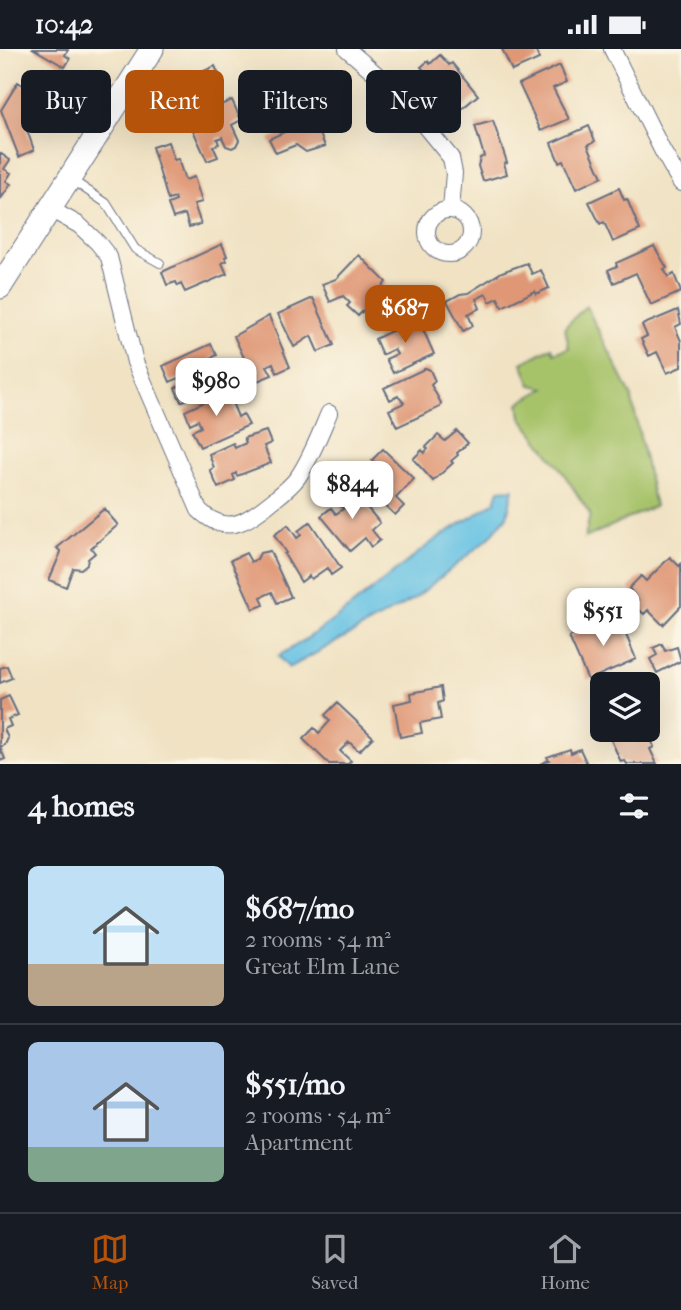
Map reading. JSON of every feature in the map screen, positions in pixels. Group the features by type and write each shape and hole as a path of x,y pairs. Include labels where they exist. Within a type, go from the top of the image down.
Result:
{"main road":[{"path":"0,287 152,49"}],"street":[{"path":"347,49 397,92 451,158 454,173 451,210"},
{"path":"612,49 681,183"},
{"path":"50,209 79,225 109,257 135,362 199,510 206,517 215,523 240,523 255,515 292,484 312,451 329,413"}],"lane":[{"path":"70,178 106,204 135,249 160,263"}],"green space":[{"path":"586,306 631,395 655,506 585,538 590,514 562,471 521,417 519,403 545,388 531,385 522,363 552,347 554,353 569,348 565,327"}],"water":[{"path":"513,489 507,516 489,538 414,599 289,668 278,656 336,618 435,540 495,502 499,490"}],"building":[{"path":"34,49 66,49 68,50 65,55 70,59 65,67"},
{"path":"502,49 535,49 539,59 512,71"},
{"path":"440,55 458,70 424,70 421,67 428,61 430,64"},
{"path":"560,65 567,82 553,88 569,119 541,131 519,84"},
{"path":"461,74 478,95 461,110"},
{"path":"18,82 21,84 21,133 28,133 34,150 19,157 1,110"},
{"path":"232,100 238,113 238,122 232,125 239,140 232,148 226,146 222,137 217,139 219,144 213,146 218,157 207,161 194,133 224,133 224,104"},
{"path":"493,121 507,162 504,163 507,174 483,181 478,166 480,158 484,156 475,126"},
{"path":"589,126 595,141 588,145 602,177 576,189 563,160 559,162 551,143"},
{"path":"282,133 320,133 325,146 306,152 296,145 276,153 269,139"},
{"path":"168,142 174,160 178,159 185,180 194,177 202,202 194,204 201,224 189,227 185,214 173,218 168,204 176,201 175,198 168,200 152,147"},
{"path":"0,153 10,160 4,169 11,173 6,181 11,184 0,200"},
{"path":"619,188 624,200 627,199 640,230 613,242 604,222 600,224 589,202"},
{"path":"222,244 227,261 222,263 227,274 185,292 181,284 178,286 176,282 167,285 162,272"},
{"path":"654,246 667,268 664,269 668,277 674,274 681,292 651,305 636,273 614,283 608,270 617,266 616,263"},
{"path":"359,255 386,282 382,287 384,289 358,316 347,306 350,303 343,296 330,302 322,284 336,279"},
{"path":"527,263 532,274 541,270 549,288 536,294 535,291 502,307 498,298 490,302 486,294 476,299 480,308 468,314 473,326 463,331 447,301 468,293 502,272"},
{"path":"313,298 334,345 318,352 311,336 294,347 278,314"},
{"path":"678,310 681,324 675,327 681,341 681,367 667,373 657,352 649,356 641,339 647,336 642,325"},
{"path":"269,316 290,367 277,373 273,363 267,366 272,375 255,382 234,336"},
{"path":"418,318 434,354 393,373 386,359 397,354 394,349 382,355 375,339"},
{"path":"211,344 217,355 211,358 216,370 222,367 228,380 181,402 175,388 182,385 179,378 170,382 163,366"},
{"path":"426,368 430,370 435,381 431,385 441,403 440,407 397,427 389,410 404,403 398,396 390,400 384,388"},
{"path":"232,389 238,402 233,405 238,417 243,414 249,425 200,447 192,431 201,427 198,420 190,424 185,411"},
{"path":"266,431 271,443 264,446 271,463 237,476 236,473 233,475 235,480 218,488 210,470 214,468 209,454 233,443 235,448 246,443 244,438"},
{"path":"457,431 468,443 451,461 453,463 433,481 413,459 422,450 424,453 428,449 426,447 438,435 445,441"},
{"path":"383,449 414,479 396,498 404,506 395,515 355,477 367,464 375,472 379,467 372,460"},
{"path":"350,487 380,523 372,530 380,540 371,547 365,538 350,551 321,516 331,508 336,514 343,509 335,499"},
{"path":"104,509 118,525 91,548 95,553 88,559 87,564 81,569 73,568 66,587 49,580 61,552 57,548"},
{"path":"310,522 341,568 331,575 327,568 301,582 274,535 288,525 297,538 301,535 298,531"},
{"path":"270,551 291,597 277,603 272,592 261,597 264,605 253,609 231,560 246,553 251,562 257,559 260,553"},
{"path":"670,557 679,566 681,564 681,606 663,625 648,610 644,614 633,604 638,600 629,588 641,576 646,581"},
{"path":"618,615 636,659 606,672 590,672 588,680 569,637"},
{"path":"662,644 665,651 677,647 681,661 656,672 650,659 657,655 653,648"},
{"path":"7,666 12,678 0,683 0,668"},
{"path":"441,687 443,701 438,703 441,719 420,723 422,733 400,737 394,704 412,700 411,693"},
{"path":"9,696 18,715 8,719 11,726 4,729 8,738 5,745 0,747 0,700"},
{"path":"337,703 373,737 359,751 349,742 340,751 351,761 348,764 329,764 303,739 314,728 319,733 330,721 325,715"},
{"path":"612,742 652,742 654,747 650,749 657,764 621,762"},
{"path":"0,747 5,759 0,761"},
{"path":"570,749 571,753 580,749 587,764 540,764 549,760 547,757"}]}
